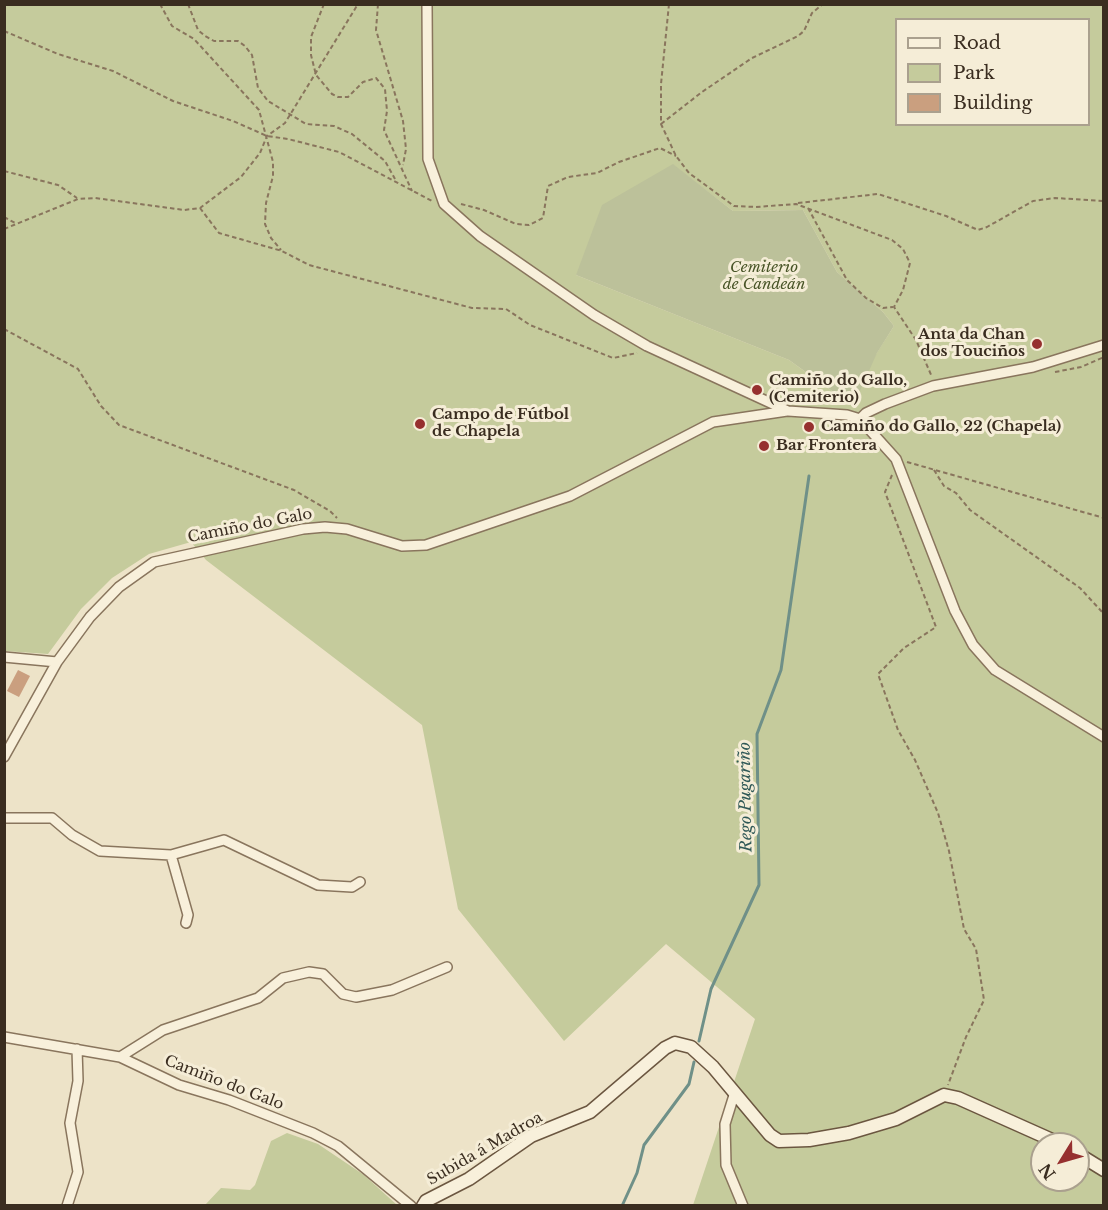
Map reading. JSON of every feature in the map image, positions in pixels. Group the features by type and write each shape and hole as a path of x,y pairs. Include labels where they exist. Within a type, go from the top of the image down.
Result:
{"street":[{"path":"427,4 428,159 444,204 480,236 594,315 646,346 788,411 847,415 860,419 874,432 898,462 955,611 973,645 995,670 1104,737"},
{"path":"860,419 866,413 885,404 933,386 1033,367 1104,345"},
{"name":"Camiño do Galo","path":"4,757 57,662 103,601 118,587 154,562 303,529 347,529 402,546 426,545 570,496 713,422 788,411"},
{"path":"4,657 57,662"},
{"path":"4,818 52,818 72,835 100,851 171,855 224,840 318,885 352,887 360,882"},
{"path":"171,855 188,915 186,924"},
{"path":"120,1057 163,1030 258,998 283,978 309,972 323,974 343,994 356,997 392,990 447,967"},
{"name":"Camiño do Galo","path":"4,1037 120,1057 179,1085 229,1100 338,1146 411,1206"},
{"name":"Subida á Madroa","path":"423,1206 426,1201 469,1179 531,1136 590,1112 665,1048 675,1043 691,1047 778,1141 788,1142 849,1133 896,1119 944,1095"},
{"path":"67,1206 78,1172 70,1123 78,1081 77,1049"},
{"path":"735,1092 725,1124 726,1165 743,1206"},
{"path":"944,1095 958,1098 1034,1132"},
{"path":"1090,1161 1104,1170"}],"path":[{"path":"160,4 172,26 194,39 259,110 273,162 273,176 266,203 266,225 271,238 282,251"},
{"path":"188,4 198,30 205,36 214,41 238,41 245,46 252,55 258,88 268,101 306,124 334,126 352,134 385,161 396,180"},
{"path":"324,4 311,37 311,55 316,75 332,94 338,97 348,97 363,82 376,78 385,89 387,111 384,130 403,167 412,192"},
{"path":"4,229 78,199 95,198 184,210 200,208 241,177 260,153 267,136 285,123 358,4"},
{"path":"378,4 376,30 403,121 406,149 403,167"},
{"path":"669,4 661,124 676,156 689,173 734,206 796,204 878,194 946,216 978,230 1033,201 1055,198 1104,201"},
{"path":"661,124 702,92 752,58 798,36 804,30 812,14 823,4"},
{"path":"4,31 58,54 113,71 173,101 233,121 267,136 339,152 396,180 412,192 432,202 462,204 484,210 516,224 529,225 543,218 548,186 568,177 597,173 619,162 660,148 676,156"},
{"path":"4,171 58,185 78,199"},
{"path":"796,204 892,240 903,249 910,263 909,273 894,307"},
{"path":"200,208 219,233 282,251 309,265 472,308 506,309 530,325 613,358 635,354 646,346"},
{"path":"808,208 847,280 866,298 883,308 894,307"},
{"path":"4,217 16,224"},
{"path":"894,307 916,340 933,386"},
{"path":"4,329 78,369 102,406 119,425 294,490 330,511 347,529"},
{"path":"944,1095 966,1037 984,1000 976,949 964,929 949,850 938,813 915,760 898,730 878,674 904,648 936,627 885,492 898,462 904,461 1104,518"},
{"path":"932,469 944,486 956,493 970,510 1080,588 1104,614"}],"green space":[{"path":"4,5 1103,5 1103,1205 693,1205 755,1019 666,944 564,1041 458,909 422,725 206,560 191,542 149,554 112,578 81,609 48,654 5,651","holes":["673,165 733,211 803,210 837,272 883,312 894,326 846,401 789,360 576,275"]},
{"name":"Cemiterio de Candeán","path":"673,164 733,211 803,210 837,272 883,312 894,326 877,353 855,402 846,401 789,360 576,275 602,205"},
{"path":"287,1133 318,1144 364,1175 397,1205 205,1205 221,1188 250,1190 255,1185 271,1141"}],"building":[{"path":"18,670 30,676 19,697 7,691"}],"waterway":[{"name":"Rego Pugariño","path":"699,1041 711,989 759,885 757,734 781,670 809,476"},
{"name":"Rego Pugariño","path":"622,1206 637,1173 644,1145 689,1084 694,1062"}],"place":[{"name":"Anta da Chan dos Touciños","path":"1037,344"},
{"name":"Camiño do Gallo, (Cemiterio)","path":"757,390"},
{"name":"Campo de Fútbol de Chapela","path":"420,424"},
{"name":"Camiño do Gallo, 22 (Chapela)","path":"809,427"},
{"name":"Bar Frontera","path":"764,446"}]}
